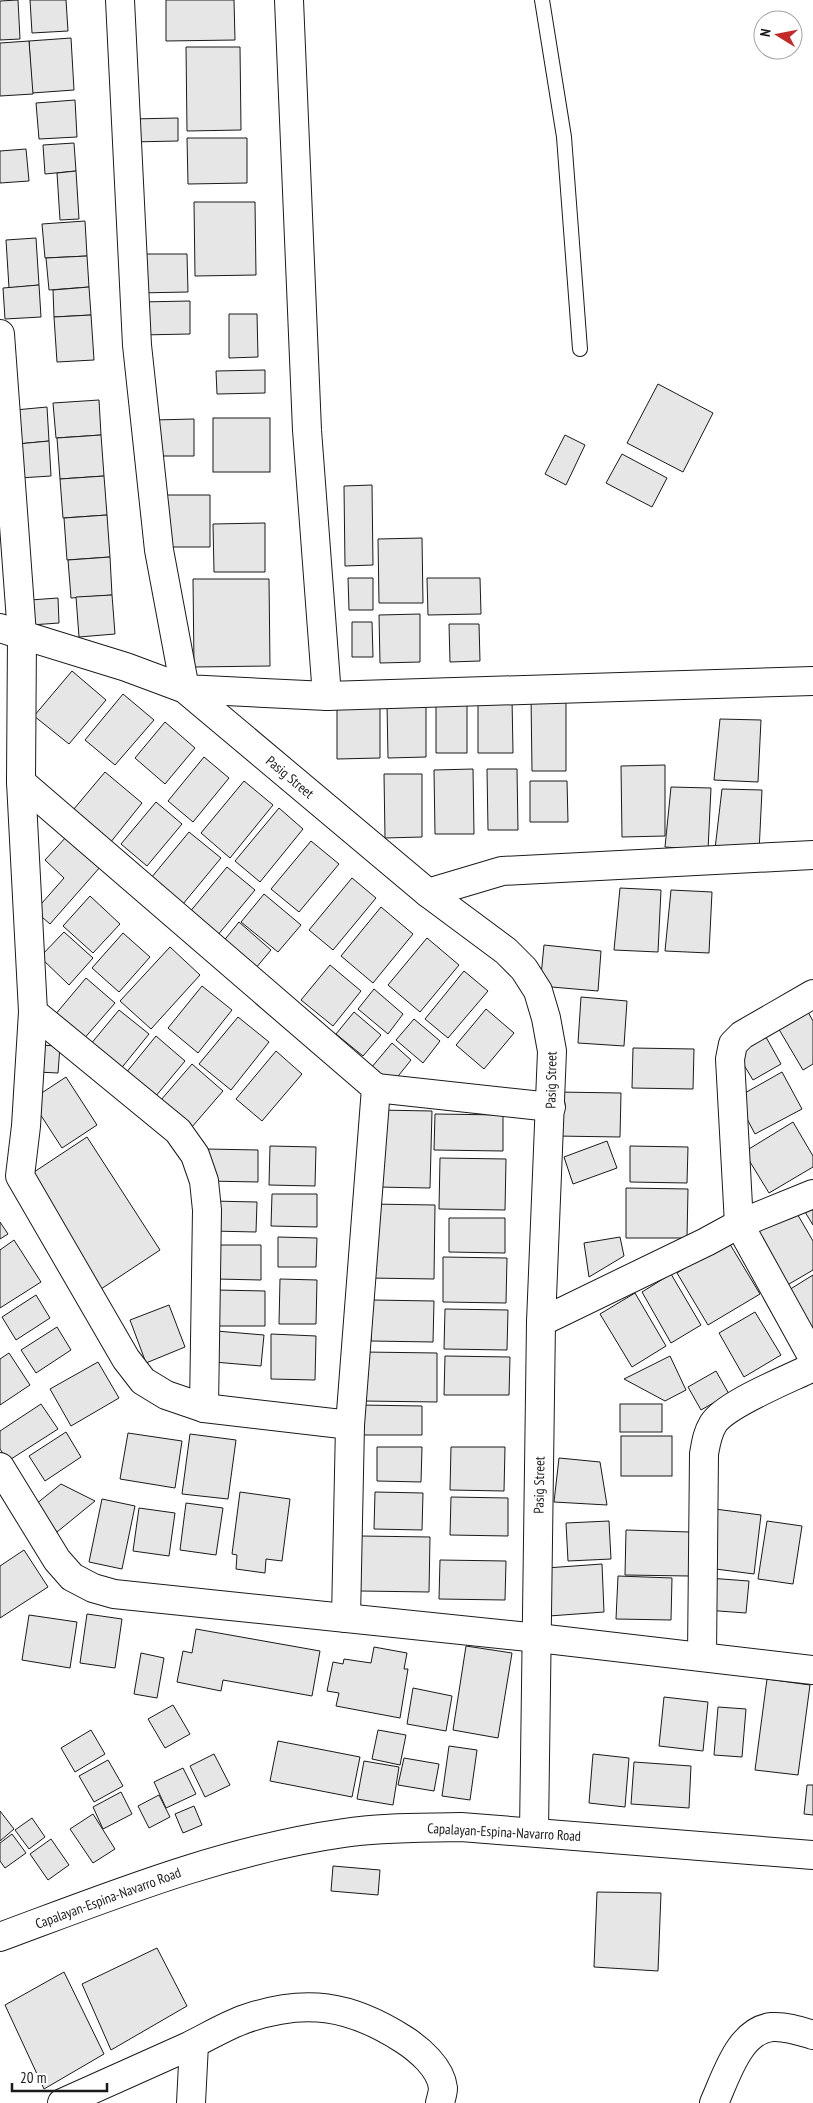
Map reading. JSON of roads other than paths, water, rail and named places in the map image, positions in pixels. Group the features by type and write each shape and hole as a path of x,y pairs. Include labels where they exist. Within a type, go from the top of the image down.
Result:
{"street":[{"path":"120,0 137,345 159,550 185,689 327,696 813,682"},
{"path":"288,0 307,430 327,696"},
{"path":"0,334 11,631 33,1012 26,1126 10,1176 126,1359 144,1381 166,1395 204,1408 350,1424"},
{"name":"Pasig Street","path":"11,631 126,667 185,689 428,892 506,951 524,969 538,991 546,1018 552,1051 541,1322 534,1832"},
{"path":"21,782 376,1088 551,1107"},
{"path":"428,892 502,871 813,855"},
{"path":"813,994 742,1035 733,1044 730,1059 738,1224 813,1358"},
{"path":"33,1012 178,1131 195,1155 204,1181 207,1210 204,1408"},
{"path":"346,1618 350,1424 376,1088"},
{"path":"541,1322 706,1242 738,1224 813,1194"},
{"path":"702,1656 704,1454 707,1438 714,1423 726,1410 813,1367"},
{"path":"0,1467 57,1560 72,1577 92,1588 114,1594 538,1638 813,1670"},
{"name":"Capalayan-Espina-Navarro Road","path":"0,1937 220,1858 345,1832 461,1827 813,1855"},
{"path":"62,2103 194,2044 243,2019 276,2010 304,2007 333,2009 360,2016 382,2026 408,2043 432,2062 443,2087 440,2103"},
{"path":"714,2103 742,2044 752,2033 770,2027 787,2028 813,2035"},
{"path":"191,2103 194,2044"}],"lane":[{"path":"542,0 564,136 580,349"}]}
